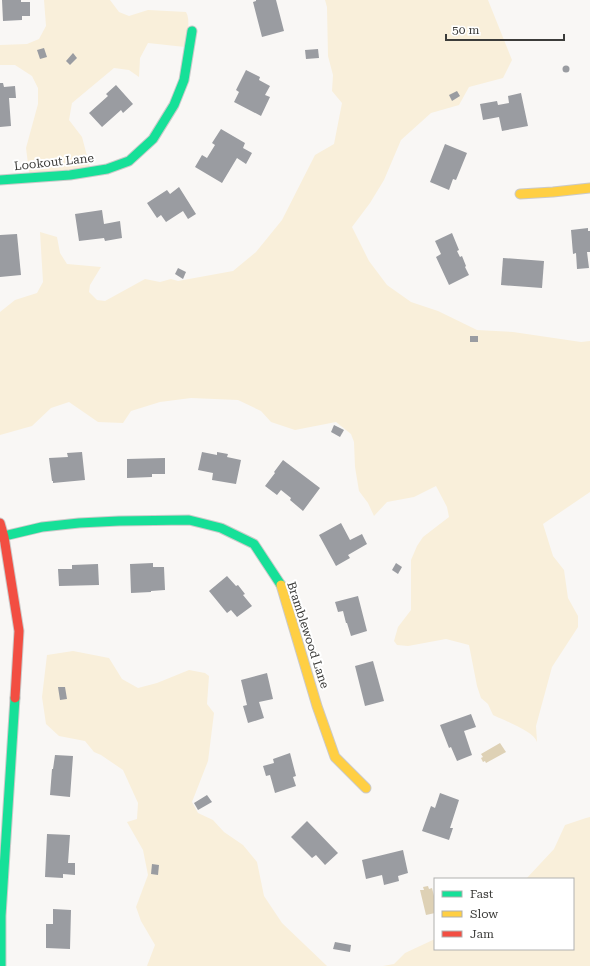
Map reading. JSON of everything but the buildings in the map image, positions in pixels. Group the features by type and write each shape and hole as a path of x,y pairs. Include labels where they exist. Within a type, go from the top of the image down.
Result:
{"street":[{"name":"Lookout Lane","path":"0,180 70,175 107,169 130,161 153,139 174,105 184,80 192,31"},
{"path":"520,194 590,188"},
{"name":"Bramblewood Lane","path":"2,537 42,527 79,523 189,520 221,528 254,544 280,583 317,706 336,757 366,788"},
{"path":"0,523 19,631 1,916 1,966"}],"shaded area":[{"path":"44,0 110,0 119,12 129,16 148,10 186,12 188,29 185,47 148,43 140,58 139,77 129,70 114,68 72,103 69,120 82,137 91,171 30,179 26,148 38,104 38,88 32,76 15,65 0,65 0,45 27,44 39,39 46,26"},
{"path":"325,0 488,0 512,60 503,78 469,87 459,105 431,113 401,140 384,180 370,203 352,227 369,261 387,285 411,302 438,311 477,330 513,332 581,342 590,341 590,492 543,524 553,556 564,570 568,598 578,616 578,627 552,667 536,726 537,742 535,738 524,730 493,715 488,704 481,698 477,686 469,645 446,639 408,646 397,645 394,641 398,627 411,610 411,560 423,537 449,517 447,507 436,486 414,497 387,502 374,516 368,503 359,491 355,467 354,442 351,434 336,422 295,430 271,422 261,411 238,400 191,398 160,402 131,411 123,423 98,422 69,402 51,408 32,426 0,435 0,312 15,300 37,293 43,282 40,232 57,237 60,253 67,264 101,267 90,285 89,292 97,300 105,301 145,279 160,282 171,279 178,281 233,271 256,252 282,220 315,155 334,144 342,103 332,91 333,75 328,56 327,7"},
{"path":"73,651 109,658 122,679 138,688 157,683 189,670 205,673 209,676 207,704 214,713 208,761 192,802 198,813 213,820 224,832 243,845 257,862 264,896 282,923 327,966 147,966 155,945 141,921 136,907 148,875 143,850 127,822 137,819 138,803 123,770 94,752 85,741 59,736 46,724 42,697 47,655"},
{"path":"500,743 506,752 486,763 485,761 483,762 481,758 483,757 481,754"},
{"path":"590,817 590,966 383,966 394,964 405,953 434,939 434,950 574,950 574,878 527,878 554,849 565,825"},
{"path":"428,886 429,889 432,888 434,896 434,913 426,915 420,890 424,890 423,887"}],"traffic: fast":[{"path":"0,180 70,175 107,169 129,161 153,139 174,105 184,80 192,31"},
{"path":"0,537 42,527 79,523 189,520 221,528 254,544 281,585"},
{"path":"1,966 1,916 15,698"}],"traffic: slow":[{"path":"520,194 590,188"},
{"path":"281,585 317,706 335,757 366,788"}],"traffic: jam":[{"path":"0,523 4,537 19,631 15,698"}]}
